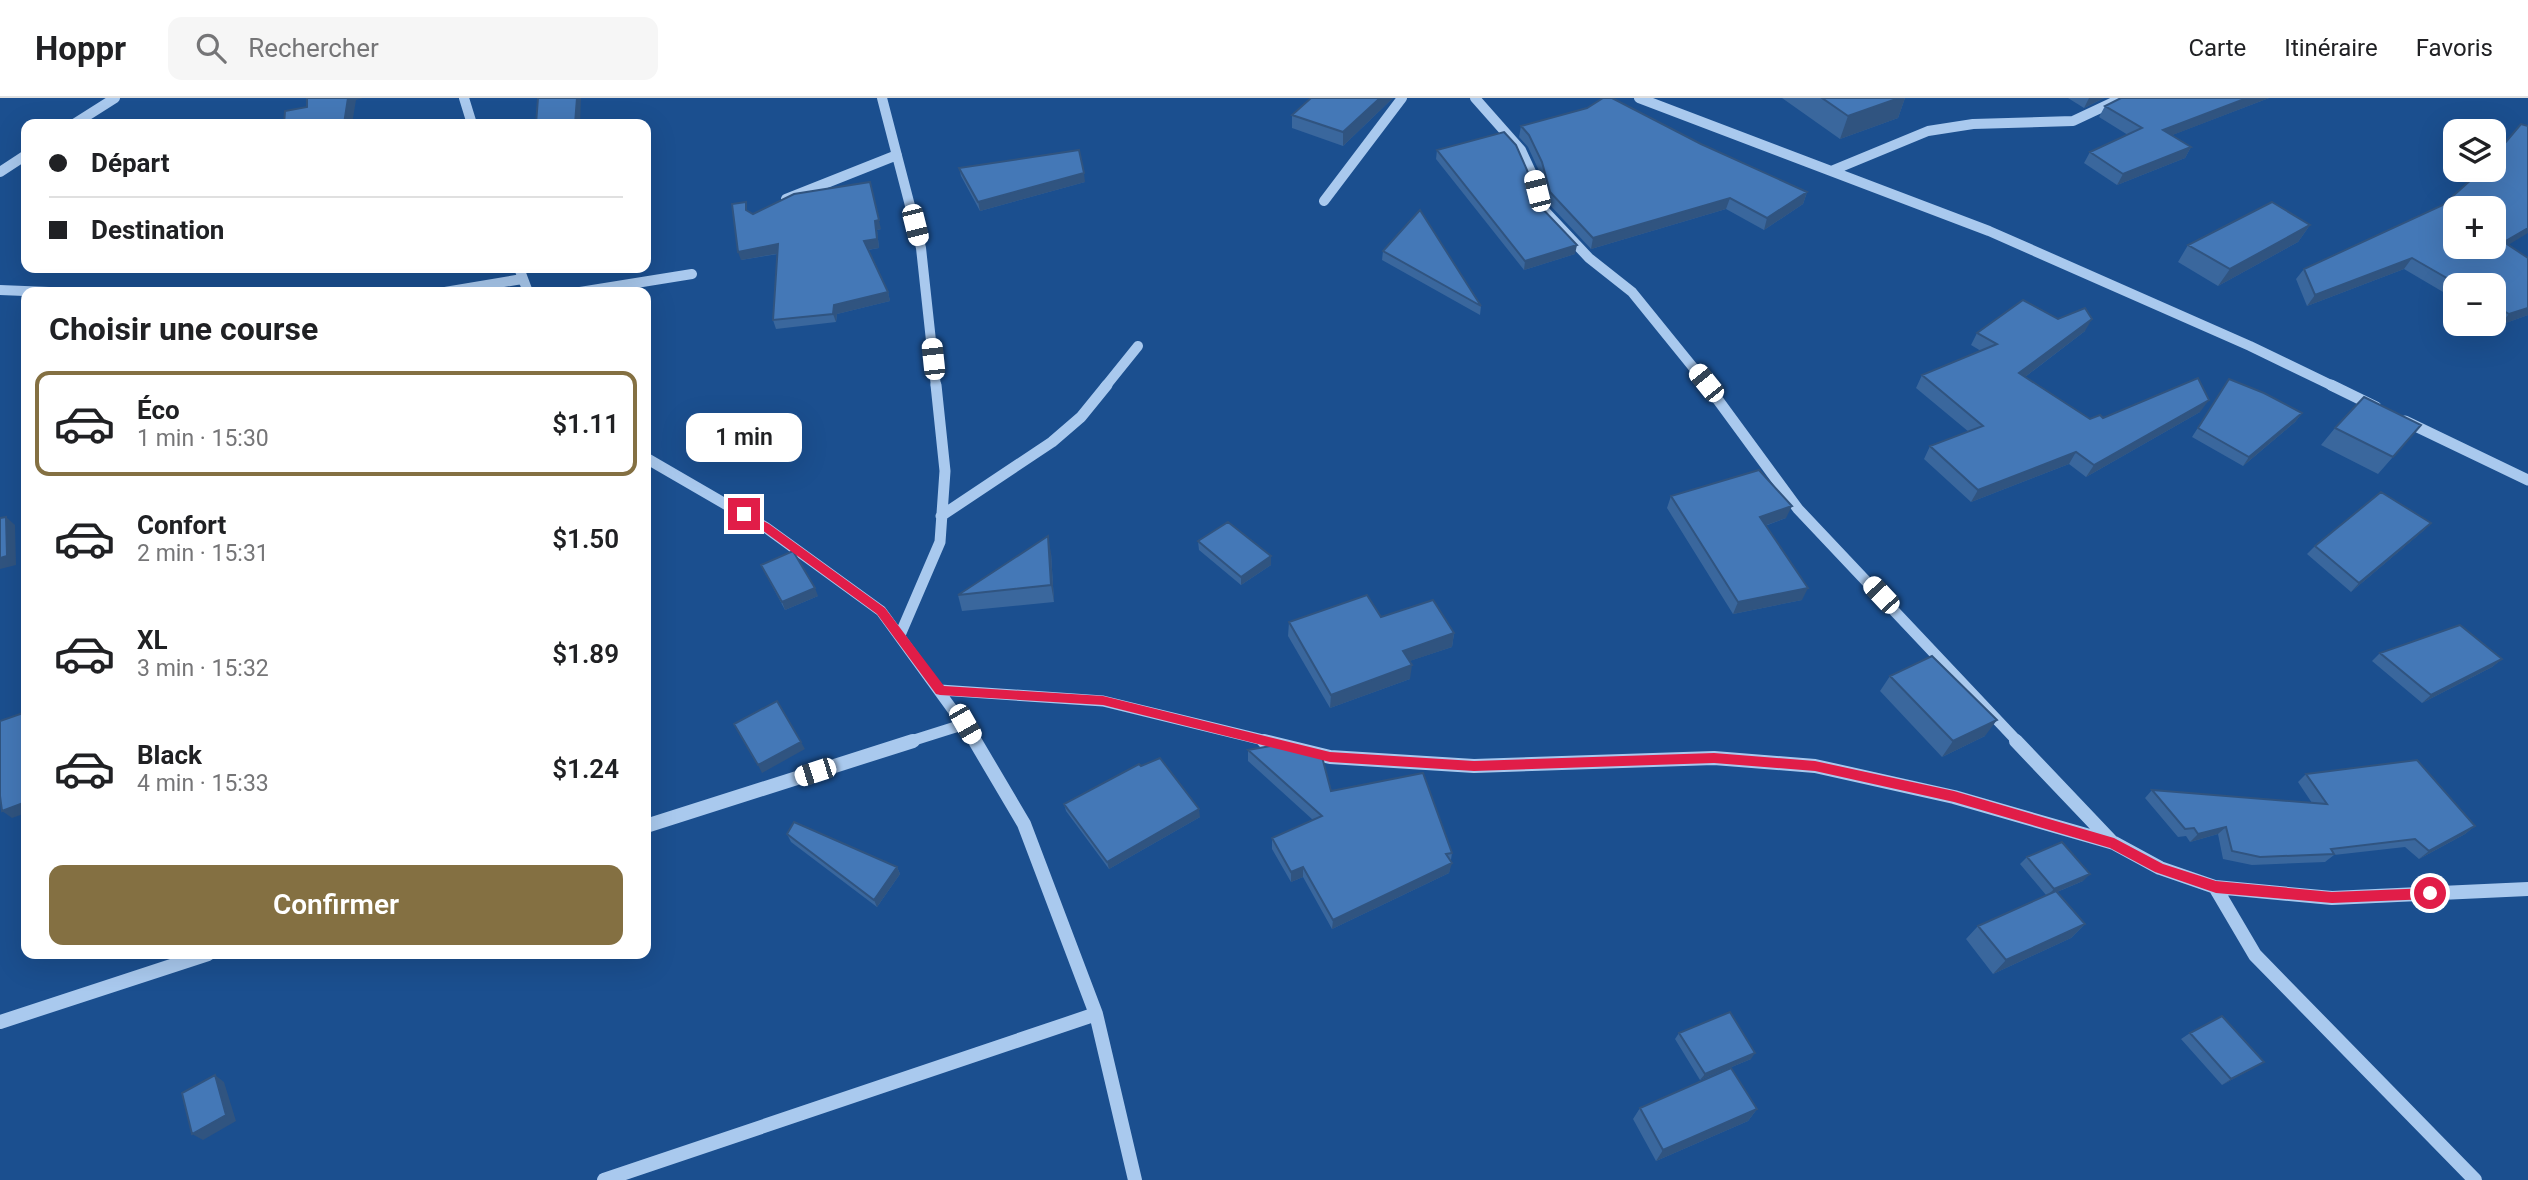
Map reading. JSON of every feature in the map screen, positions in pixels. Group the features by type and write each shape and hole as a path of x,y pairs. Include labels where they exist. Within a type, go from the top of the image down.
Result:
{"street":[{"path":"83,119 115,98"},
{"path":"464,98 470,119"},
{"path":"882,98 921,248 945,471 940,542 900,635"},
{"path":"1324,201 1402,98"},
{"path":"1475,98 1521,150 1533,176 1541,207 1589,258 1632,292 1721,402 1798,509 2114,843"},
{"path":"1639,98 1989,231 2249,345 2383,410"},
{"path":"1831,171 1928,131 1973,124 2073,121 2122,98"},
{"path":"777,203 897,155"},
{"path":"0,172 21,158"},
{"path":"521,273 526,287"},
{"path":"611,287 692,274"},
{"path":"475,287 523,279"},
{"path":"0,290 21,291"},
{"path":"942,516 1052,442 1081,417 1138,346"},
{"path":"2395,416 2528,480"},
{"path":"651,461 765,527 881,611 965,724 1024,824 1096,1014 1135,1180"},
{"path":"940,690 1103,701 1330,757 1474,766 1714,758 1815,766 1954,797 2114,843 2160,868 2216,887 2332,898 2528,889"},
{"path":"651,825 965,724"},
{"path":"2216,887 2255,955 2474,1180"},
{"path":"0,1022 193,959"},
{"path":"604,1180 1096,1014"}],"building":[{"path":"307,98 348,98 345,119 284,119 285,111 307,107"},
{"path":"538,98 577,98 575,119 536,119"},
{"path":"1311,98 1380,98 1343,132 1292,115"},
{"path":"1603,98 1612,98 1701,144 1807,192 1767,218 1730,198 1593,238 1550,192 1542,162 1529,135 1521,126 1587,108"},
{"path":"1822,98 1899,98 1848,116"},
{"path":"2121,98 2247,98 2163,130 2191,147 2123,174 2090,152 2142,128 2105,106"},
{"path":"2521,124 2528,126 2528,228 2506,241 2506,196 2453,196 2469,182 2506,182 2506,142"},
{"path":"1504,132 1516,145 1537,203 1577,245 1525,261 1437,150"},
{"path":"1079,150 1084,173 978,202 959,168"},
{"path":"870,182 879,220 875,221 877,239 864,241 888,292 834,305 833,314 773,320 778,244 738,252 732,204 746,202 746,210 753,214 794,194"},
{"path":"2272,202 2310,225 2230,269 2188,245"},
{"path":"2443,205 2443,259 2506,259 2506,243 2528,258 2528,308 2509,314 2506,312 2506,273 2443,273 2443,276 2412,258 2315,295 2304,269"},
{"path":"1420,210 1481,306 1383,251"},
{"path":"2023,300 2058,319 2085,308 2092,319 2019,373 2090,419 2100,415 2103,418 2198,378 2209,400 2094,465 2076,452 1978,490 1930,446 1983,426 1922,375 1997,344 1977,333"},
{"path":"2229,379 2302,413 2249,457 2198,428"},
{"path":"2364,397 2421,425 2393,457 2335,428"},
{"path":"1759,470 1792,506 1760,517 1808,588 1738,602 1671,496"},
{"path":"2381,492 2431,523 2359,583 2315,546"},
{"path":"6,517 7,556 0,558 0,518"},
{"path":"1228,522 1271,556 1241,577 1198,541"},
{"path":"1048,536 1051,585 958,595"},
{"path":"793,551 815,588 782,602 761,565"},
{"path":"1367,595 1381,617 1433,600 1454,633 1403,651 1412,665 1331,695 1289,622"},
{"path":"2460,625 2502,659 2431,695 2380,653"},
{"path":"1932,656 1997,720 1953,741 1890,676"},
{"path":"777,701 801,742 758,765 734,724"},
{"path":"21,714 21,804 2,811 0,796 0,721"},
{"path":"1282,744 1321,753 1331,791 1423,773 1452,853 1446,854 1452,863 1333,920 1303,867 1291,872 1272,838 1322,816 1248,750"},
{"path":"1160,758 1199,809 1107,862 1064,804 1139,764 1141,766"},
{"path":"2417,760 2475,826 2429,851 2415,839 2331,849 2334,854 2260,857 2232,851 2226,827 2198,834 2194,828 2185,829 2152,790 2327,804 2306,774"},
{"path":"794,822 897,867 874,900 787,834"},
{"path":"2062,842 2090,874 2054,889 2027,857"},
{"path":"2056,891 2085,924 2006,960 1978,926"},
{"path":"1730,1012 1755,1053 1705,1074 1679,1033"},
{"path":"2222,1016 2264,1062 2231,1079 2190,1033"},
{"path":"1731,1068 1757,1109 1663,1150 1640,1108"},
{"path":"215,1075 226,1115 192,1134 182,1093"}],"route":[{"path":"744,514 881,611 940,690 1103,701 1330,757 1474,766 1714,758 1815,766 1954,797 2114,843 2160,868 2216,887 2332,898 2430,893"}]}
